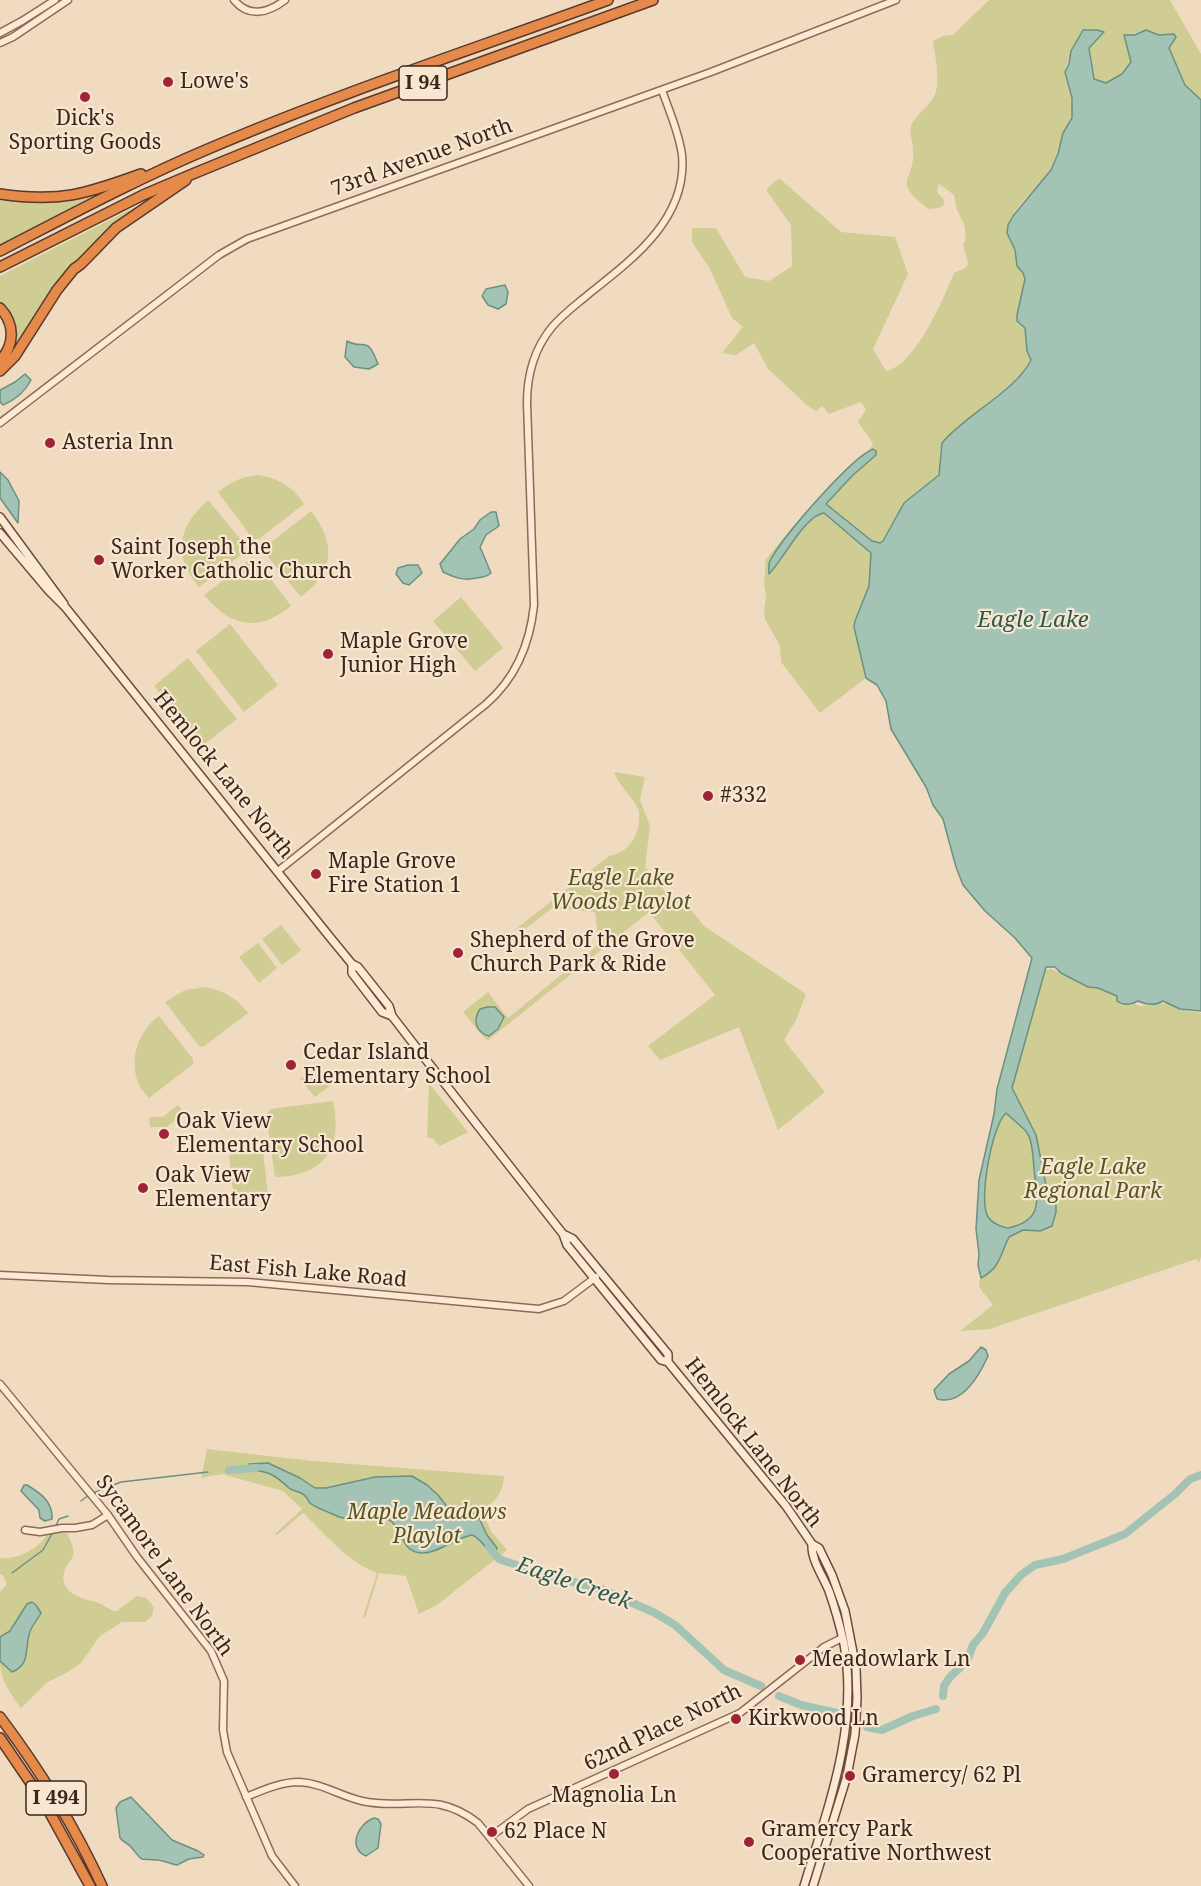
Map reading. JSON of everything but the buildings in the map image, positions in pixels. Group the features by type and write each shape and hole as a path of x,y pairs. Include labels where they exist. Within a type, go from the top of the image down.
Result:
{"highway":[{"name":"I 94","path":"0,251 120,190 208,149 348,93 608,0"},
{"name":"I 94","path":"0,267 143,195 195,173 354,108 653,0"},
{"path":"0,194 39,199 80,194 208,149"},
{"path":"0,371 20,350 57,290 74,269 116,228 174,190 195,173"},
{"path":"0,377 20,357 80,269 81,264"},
{"path":"0,308 8,320 12,337 0,361"},
{"name":"I 494","path":"0,1717 51,1789 74,1828 102,1886"},
{"name":"I 494","path":"0,1738 45,1804 90,1886"},
{"path":"51,1789 79,1832 108,1886"},
{"path":"69,1844 83,1886"}],"main road":[{"name":"Hemlock Lane North","path":"0,517 54,587 66,608"},
{"name":"Hemlock Lane North","path":"0,533 66,608 278,871 352,964 352,973 382,1012 392,1016 563,1234 567,1245 661,1360 668,1362 786,1506 812,1544 819,1548 842,1601 851,1636 857,1689 853,1746 847,1776 811,1886"},
{"name":"Hemlock Lane North","path":"563,1234 573,1239 668,1354 668,1362"},
{"name":"Hemlock Lane North","path":"804,1886 840,1767 846,1736 848,1690 842,1638 828,1589 812,1552 812,1544"},
{"path":"810,1866 813,1874 811,1886"}],"street":[{"path":"0,33 55,0"},
{"path":"0,43 68,0"},
{"path":"234,0 245,9 259,12 271,9 285,0"},
{"name":"73rd Avenue North","path":"0,423 219,255 247,239 662,90 896,0"},
{"path":"278,871 486,704 502,688 518,663 529,635 534,605 527,403 527,385 531,367 541,342 553,326 570,309 637,255 652,239 671,210 680,184 682,157 676,129 662,90"},
{"name":"East Fish Lake Road","path":"0,1275 108,1280 248,1282 539,1309 564,1301 601,1273"},
{"name":"Sycamore Lane North","path":"0,1384 108,1515 137,1557 211,1651 218,1663 225,1688 224,1741 227,1752 272,1856 295,1886"},
{"path":"25,1530 40,1532 92,1525 108,1515"},
{"name":"62nd Place North","path":"489,1837 528,1809 741,1713 824,1647 842,1638"},
{"path":"246,1797 279,1785 298,1782 319,1785 365,1802 435,1803 457,1810 478,1823 529,1886"}],"green space":[{"path":"989,0 1170,0 1201,54 1201,100 1186,85 1169,48 1176,37 1174,34 1159,35 1153,31 1141,31 1135,35 1124,35 1131,62 1122,74 1106,83 1094,79 1089,48 1104,32 1083,30 1067,66 1066,76 1073,110 1070,121 1063,132 1057,157 1045,178 1011,217 1007,229 1016,252 1016,261 1026,279 1017,320 1025,328 1027,351 1031,360 1015,381 980,409 940,450 939,474 904,503 890,532 880,543 872,541 826,504 876,455 873,449 870,449 873,443 858,422 866,409 861,402 829,414 822,406 816,411 809,407 768,369 754,343 736,355 722,353 743,327 732,318 710,269 692,242 692,228 716,228 745,277 769,281 792,266 791,225 766,190 779,178 841,232 895,237 908,274 873,349 886,371 897,366 908,357 927,330 954,273 967,267 968,263 963,245 966,238 964,224 957,210 954,195 939,184 937,192 944,200 944,205 928,209 910,192 907,186 913,161 911,126 936,92 937,73 933,41 943,36 953,35"},
{"path":"112,188 0,245 0,197 15,199"},
{"path":"135,207 136,209 98,239 68,271 17,348 13,347 0,305 0,276"},
{"path":"257,475 272,478 284,484 295,492 304,504 259,539 253,539 218,492 236,480"},
{"path":"208,500 246,546 245,552 199,587 185,563 182,541 190,520"},
{"path":"811,506 829,517 871,553 869,586 854,627 866,678 820,713 781,662 780,646 765,619 764,610 766,559"},
{"path":"311,511 325,534 328,556 326,567 320,577 301,597 265,553 265,547"},
{"path":"251,559 257,560 291,606 267,620 245,623 224,614 204,595"},
{"path":"461,597 503,648 475,671 433,621"},
{"path":"230,624 278,685 244,712 196,651"},
{"path":"188,658 237,719 202,746 154,686"},
{"name":"Eagle Lake Woods Playlot","path":"614,772 645,777 640,800 650,826 645,867 667,894 685,902 704,926 806,994 796,1020 784,1040 825,1092 778,1130 739,1027 660,1060 648,1046 715,995 649,912 487,1041 463,1012 488,992 508,1018 599,944 595,912 552,908 520,933 516,929 609,856 621,852 630,845 636,835 639,811"},
{"path":"281,925 301,950 282,965 262,939"},
{"path":"258,943 277,968 259,983 239,957"},
{"name":"Eagle Lake Regional Park","path":"1051,969 1140,1006 1168,1003 1186,1011 1201,1013 1201,1257 1199,1263 1196,1259 990,1329 960,1331 993,1305 979,1287 984,1246 986,1168 1000,1107 1013,1082 1045,970"},
{"path":"206,987 230,996 248,1013 203,1047 199,1046 165,1002 185,990"},
{"path":"159,1016 193,1059 193,1064 149,1098 136,1078 135,1055 143,1033"},
{"path":"318,1066 332,1084 315,1097 300,1079"},
{"path":"429,1083 468,1132 440,1146 427,1137"},
{"path":"333,1101 335,1133 326,1156 318,1165 307,1171 275,1177 266,1115 270,1109"},
{"path":"178,1105 184,1113 167,1127 150,1127 149,1117 163,1117"},
{"path":"263,1151 268,1195 234,1199 229,1155"},
{"name":"Maple Meadows Playlot","path":"207,1449 313,1461 504,1476 498,1496 482,1512 491,1531 507,1550 437,1605 419,1614 406,1576 379,1573 365,1618 363,1617 377,1573 346,1555 303,1513 277,1535 275,1534 302,1509 283,1491 222,1474 201,1478"},
{"path":"56,1532 67,1533 73,1547 73,1556 63,1577 67,1588 76,1596 99,1603 114,1611 137,1596 146,1598 154,1607 152,1616 145,1622 122,1622 100,1636 81,1663 48,1682 21,1708 6,1686 0,1661 8,1669 27,1654 28,1636 40,1617 27,1604 10,1631 0,1637 0,1592 7,1584 2,1574 0,1575 0,1558 13,1557 26,1552 38,1545 47,1535"}],"water":[{"name":"Eagle Lake","path":"1083,30 1104,32 1089,48 1094,79 1106,83 1122,74 1131,62 1124,35 1135,35 1146,30 1159,35 1174,34 1176,37 1169,48 1185,85 1201,100 1201,1011 1180,1009 1163,1001 1154,1004 1138,1001 1122,1004 1117,1001 1117,996 1098,988 1088,987 1061,973 1055,967 1046,967 1012,1088 1036,1135 1046,1185 1056,1205 1056,1212 1052,1226 1040,1231 1023,1230 1009,1237 996,1265 981,1278 976,1229 979,1180 994,1114 997,1089 1032,958 1015,938 985,911 963,885 943,819 891,729 886,701 877,685 866,678 854,627 869,586 871,553 824,513 809,521 769,574 769,566 777,550 817,500 849,467 873,449 876,455 826,504 872,541 880,543 883,541 904,503 939,475 942,443 1014,382 1031,360 1027,351 1025,328 1017,321 1025,279 1017,266 1015,250 1007,233 1008,225 1051,170 1063,133 1072,118 1072,98 1065,72 1071,51","holes":["1006,1113 1025,1130 1032,1148 1036,1206 1028,1219 1008,1228 992,1221 985,1208 988,1164 996,1132"]},
{"path":"505,285 508,292 506,304 498,309 488,305 482,296 486,289"},
{"path":"347,341 368,346 378,364 369,369 354,367 345,357"},
{"path":"25,374 31,380 26,388 16,398 3,405 0,402 0,390"},
{"path":"0,472 8,480 19,501 18,523 0,498"},
{"path":"491,512 496,512 499,526 486,535 480,547 491,573 486,576 464,579 443,572 440,564 460,539"},
{"path":"418,565 422,573 409,585 403,583 396,574 398,568"},
{"path":"495,1007 504,1017 498,1029 489,1036 478,1029 476,1021 480,1009"},
{"path":"981,1347 986,1350 988,1356 968,1388 954,1398 937,1399 934,1390 949,1374 969,1361"},
{"path":"268,1463 315,1488 326,1488 375,1477 412,1476 438,1495 455,1517 475,1513 497,1548 495,1554 472,1535 427,1553 415,1552 407,1546 396,1526 387,1519 339,1517 312,1505 304,1495 290,1489 271,1474 249,1470 249,1464"},
{"path":"24,1485 45,1498 52,1513 52,1519 45,1521 40,1518 39,1510 21,1491"},
{"path":"32,1602 41,1613 30,1632 24,1661 18,1669 12,1672 0,1661 0,1637 10,1631 27,1604"},
{"path":"131,1797 172,1840 198,1851 204,1855 203,1857 189,1859 177,1865 161,1860 140,1858 120,1838 116,1808 120,1802"},
{"path":"374,1818 378,1819 381,1824 378,1848 366,1856 357,1847 357,1836 363,1825"}],"waterway":[{"name":"Eagle Creek","path":"229,1470 256,1468"},
{"name":"Eagle Creek","path":"93,1493 121,1482 208,1472"},
{"name":"Eagle Creek","path":"943,1696 944,1686 967,1661 973,1645 983,1633 1005,1593 1021,1575 1035,1565 1063,1559 1125,1534 1190,1479 1201,1475"},
{"name":"Eagle Creek","path":"81,1501 89,1495"},
{"name":"Eagle Creek","path":"55,1528 59,1519 68,1516"},
{"name":"Eagle Creek","path":"12,1573 43,1550 53,1532"},
{"name":"Eagle Creek","path":"489,1547 499,1559 546,1575 601,1589 655,1613 675,1625 724,1670 761,1686"},
{"name":"Eagle Creek","path":"779,1696 801,1705 837,1713"},
{"name":"Eagle Creek","path":"867,1727 882,1730 913,1716 936,1709"}],"place":[{"name":"Lowe's","path":"168,82"},
{"name":"Dick's Sporting Goods","path":"85,97"},
{"name":"Asteria Inn","path":"50,443"},
{"name":"Saint Joseph the Worker Catholic Church","path":"99,560"},
{"name":"Maple Grove Junior High","path":"328,654"},
{"name":"#332","path":"708,796"},
{"name":"Maple Grove Fire Station 1","path":"316,874"},
{"name":"Shepherd of the Grove Church Park & Ride","path":"458,953"},
{"name":"Cedar Island Elementary School","path":"291,1065"},
{"name":"Oak View Elementary School","path":"164,1134"},
{"name":"Oak View Elementary","path":"143,1188"},
{"name":"Meadowlark Ln","path":"800,1660"},
{"name":"Kirkwood Ln","path":"736,1719"},
{"name":"Magnolia Ln","path":"614,1774"},
{"name":"Gramercy/ 62 Pl","path":"850,1776"},
{"name":"62 Place N","path":"492,1832"},
{"name":"Gramercy Park Cooperative Northwest","path":"749,1842"}]}
